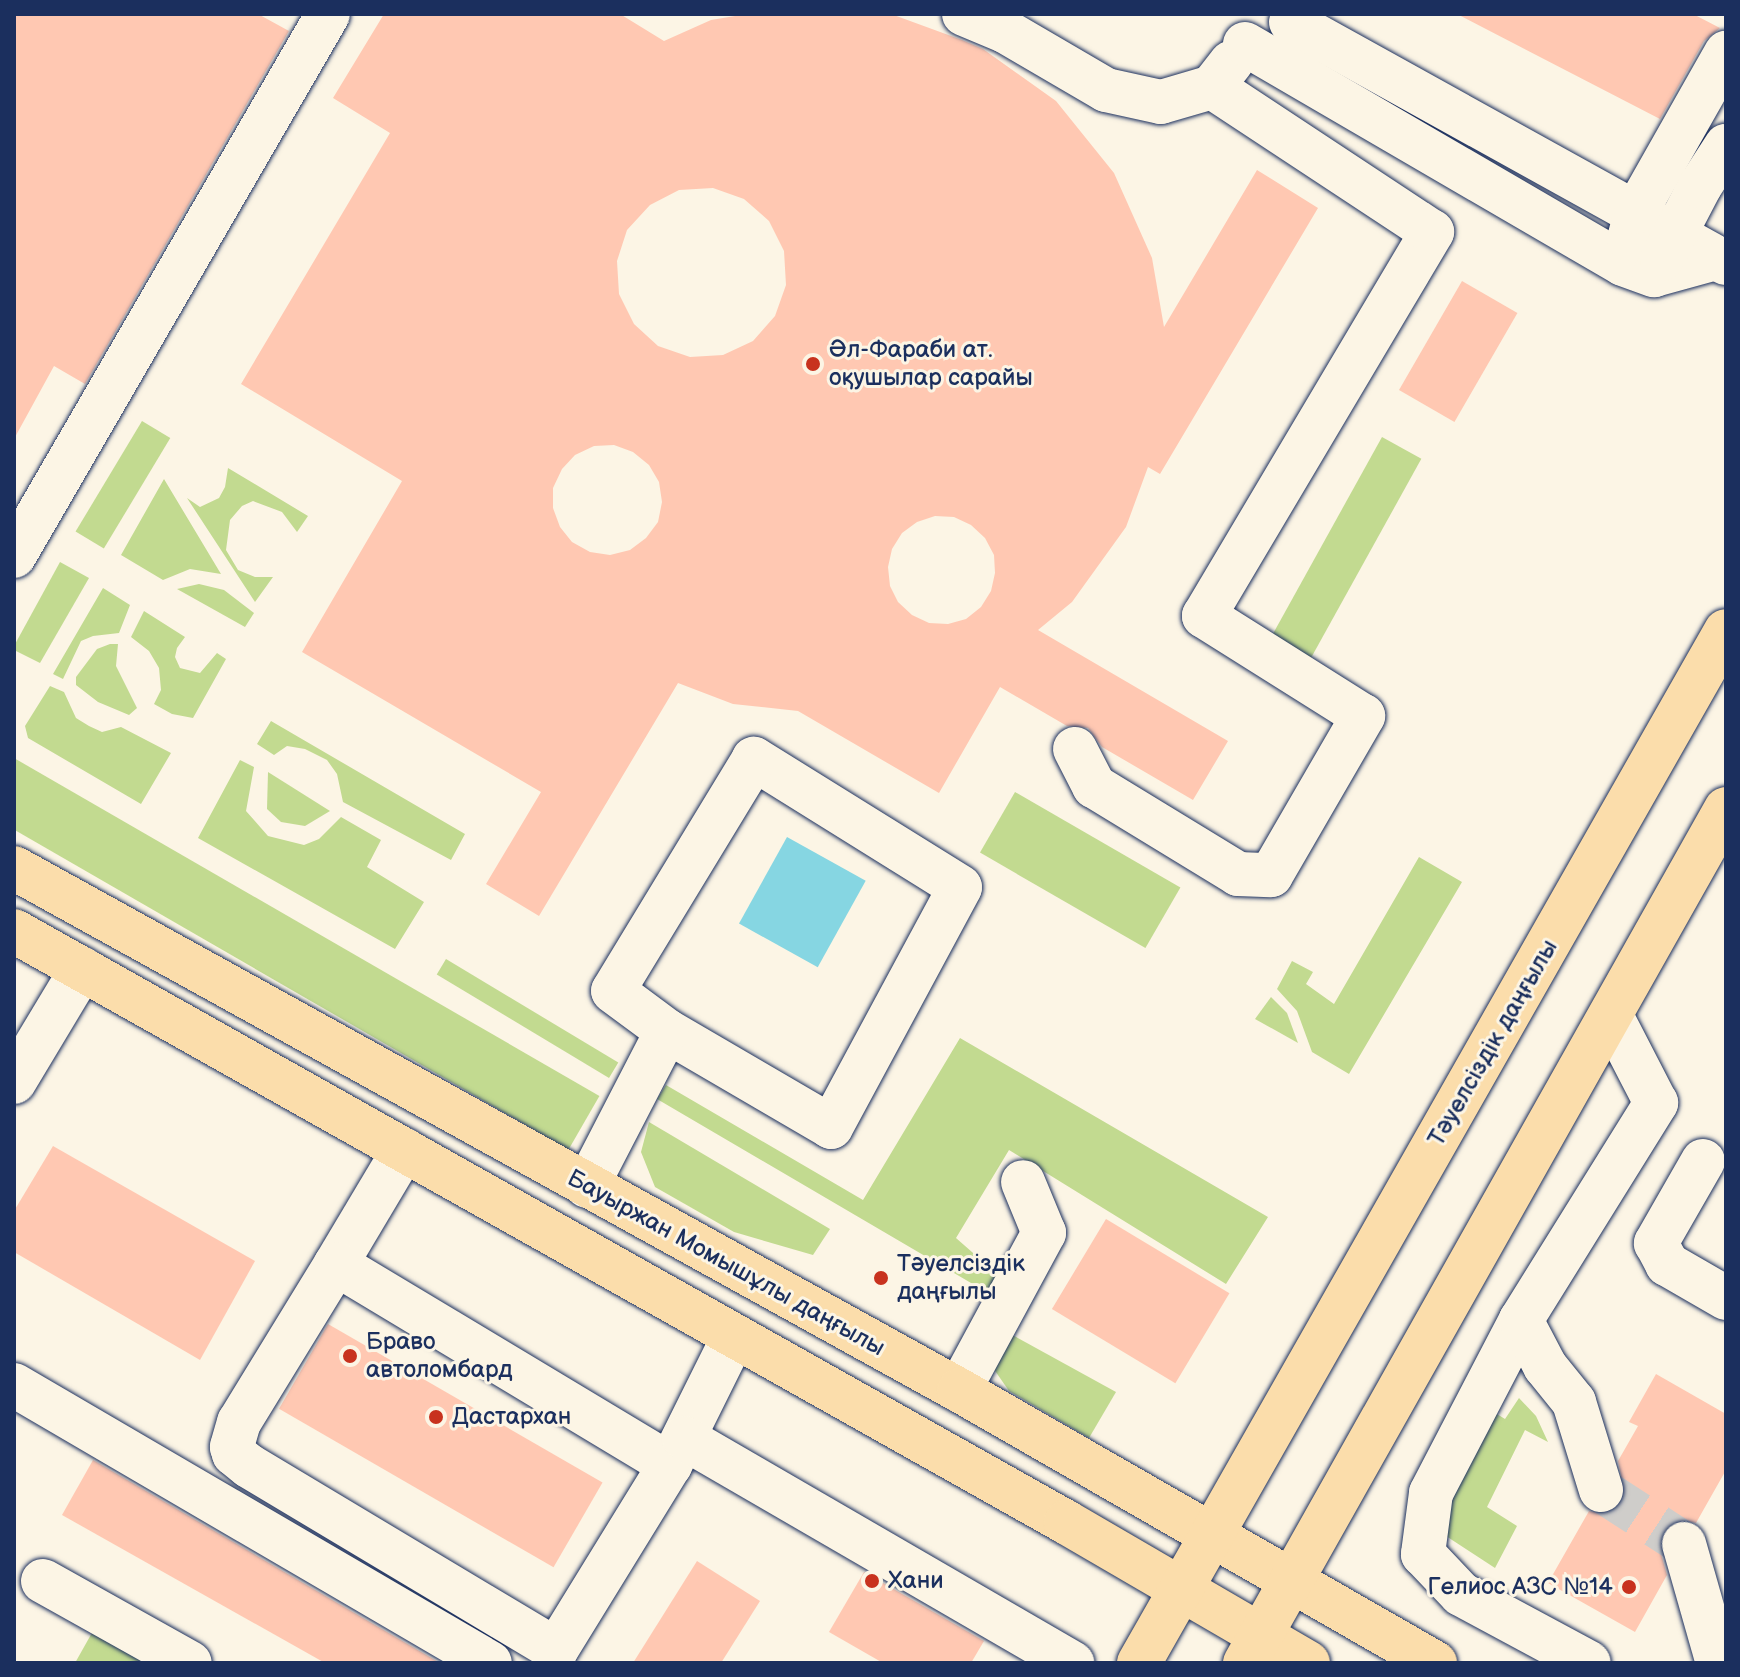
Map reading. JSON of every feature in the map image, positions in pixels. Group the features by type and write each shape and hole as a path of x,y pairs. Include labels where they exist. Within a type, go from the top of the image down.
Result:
{"main road":[{"name":"Тәуелсіздік даңғылы","path":"1139,1663 1726,631"},
{"path":"1253,1649 1726,809"},
{"name":"Бауыржан Момышұлы даңғылы","path":"14,868 959,1390 1435,1663"},
{"path":"14,931 1182,1588 1253,1649 1308,1663"}],"lane":[{"path":"15,551 328,14"},
{"path":"964,14 1005,31 1106,90 1161,102 1212,87 1249,38 1293,18 1721,261"},
{"path":"1249,38 1638,270 1721,261"},
{"path":"1638,270 1636,212 1726,53"},
{"path":"1075,749 1094,786 1238,874 1271,875 1363,716 1204,616 1432,232 1212,87"},
{"path":"1638,270 1676,235 1700,186 1726,146"},
{"path":"754,759 960,887 831,1127 667,1031 613,991 754,759"},
{"path":"14,1082 27,1044 82,969"},
{"path":"1611,1016 1656,1103 1714,1167 1656,1243 1667,1264 1726,1298"},
{"path":"587,1186 667,1031"},
{"path":"1589,1663 1461,1594 1423,1554 1431,1493 1521,1320 1656,1103"},
{"path":"404,1150 239,1422 232,1447 234,1454 550,1656 677,1452 734,1336"},
{"path":"959,1390 1044,1233 1023,1182"},
{"path":"336,1264 677,1452 1072,1663"},
{"path":"1521,1320 1545,1366 1574,1402 1601,1490"},
{"path":"14,1385 490,1663"},
{"path":"1684,1544 1713,1617 1718,1663"},
{"path":"43,1581 190,1663"}],"green space":[{"path":"142,421 170,438 104,549 76,532"},
{"path":"1382,437 1421,459 1311,658 1271,636"},
{"path":"228,468 308,516 297,532 282,512 253,501 242,506 230,520 226,550 238,570 255,577 273,577 255,602 187,498 200,507 219,498 225,487"},
{"path":"164,479 221,574 190,569 163,580 121,555"},
{"path":"60,562 89,578 40,663 14,650 14,646"},
{"path":"199,584 224,590 254,613 245,627 177,589"},
{"path":"103,588 130,605 119,633 93,636 81,641 63,679 53,674"},
{"path":"144,611 185,637 175,657 180,668 200,673 217,653 226,659 193,718 172,714 154,704 161,690 159,668 149,651 131,637"},
{"path":"118,644 116,666 137,708 129,715 98,702 76,685 76,677 97,649"},
{"path":"50,686 64,692 76,718 89,726 102,732 121,727 171,753 141,804 28,738 25,726"},
{"path":"271,721 465,834 451,860 343,802 337,774 327,760 305,749 287,746 274,755 257,744"},
{"path":"14,758 599,1096 568,1150 14,830"},
{"path":"240,760 254,767 246,811 268,836 304,845 319,839 341,817 381,840 367,867 424,902 395,949 198,838"},
{"path":"268,772 330,811 305,826 281,822 267,809"},
{"path":"1015,792 1180,888 1145,948 980,853"},
{"path":"1419,857 1462,882 1349,1074 1312,1052 1297,1011 1277,989 1292,961 1313,972 1306,984 1334,1004"},
{"path":"446,959 618,1063 609,1078 437,974"},
{"path":"1271,997 1287,1013 1298,1043 1255,1019"},
{"path":"960,1038 1268,1217 1226,1284 1009,1150 956,1238 1005,1281 983,1290 657,1099 666,1085 863,1200"},
{"path":"649,1122 830,1229 813,1255 734,1232 655,1187 641,1152"},
{"path":"1007,1332 1116,1392 1089,1438 1009,1391 991,1365"},
{"path":"1519,1398 1536,1416 1548,1442 1525,1430 1487,1507 1517,1526 1495,1568 1446,1536 1451,1494 1492,1411 1505,1419"},
{"path":"93,1631 149,1663 75,1663"}],"water":[{"path":"787,837 866,881 818,967 739,924"}],"building":[{"path":"14,14 258,14 289,31 85,384 54,366 14,439"},
{"name":"Әл-Фараби ат. оқушылар сарайы","path":"384,14 620,14 664,41 711,20 747,14 891,14 983,49 1056,101 1114,173 1152,258 1164,327 1257,170 1318,208 1160,474 1148,467 1126,527 1072,602 1038,630 1228,741 1193,800 1102,747 1088,728 1067,726 1000,687 939,793 798,711 733,704 678,683 539,916 486,884 541,792 302,652 402,481 241,384 390,133 333,98","holes":["713,188 744,199 769,221 784,251 786,285 775,316 753,341 723,355 690,357 658,346 634,324 619,294 617,261 627,230 650,205 679,190","614,445 633,452 649,465 659,482 662,502 658,522 646,538 630,550 610,555 590,552 572,542 560,527 553,508 553,488 562,469 575,455 594,446","935,516 954,517 971,525 985,538 994,555 995,573 991,591 981,607 966,619 948,624 929,623 912,615 898,602 890,586 888,567 892,549 902,533 917,522"]},
{"path":"1457,14 1693,14 1720,28 1704,41 1660,119"},
{"path":"1462,281 1517,313 1454,422 1399,390"},
{"path":"53,1146 255,1261 200,1360 14,1252 14,1211"},
{"path":"1106,1219 1229,1293 1175,1383 1052,1309"},
{"path":"328,1324 603,1482 554,1567 279,1409"},
{"path":"1656,1374 1726,1414 1726,1470 1696,1523 1678,1520 1666,1527 1660,1539 1660,1550 1667,1575 1635,1632 1548,1583 1589,1511 1609,1514 1619,1508 1625,1496 1618,1461 1638,1426 1629,1422"},
{"path":"93,1460 440,1663 325,1663 62,1515"},
{"path":"697,1561 760,1601 721,1663 633,1663"},
{"path":"864,1572 984,1641 971,1663 883,1663 829,1632"}],"tunnel":[{"path":"1601,1490 1684,1544"}],"place":[{"name":"Әл-Фараби ат. оқушылар сарайы","path":"813,364"},
{"name":"Тәуелсіздік даңғылы","path":"881,1278"},
{"name":"Браво автоломбард","path":"350,1356"},
{"name":"Дастархан","path":"436,1417"},
{"name":"Хани","path":"872,1581"},
{"name":"Гелиос АЗС №14","path":"1629,1587"}]}
